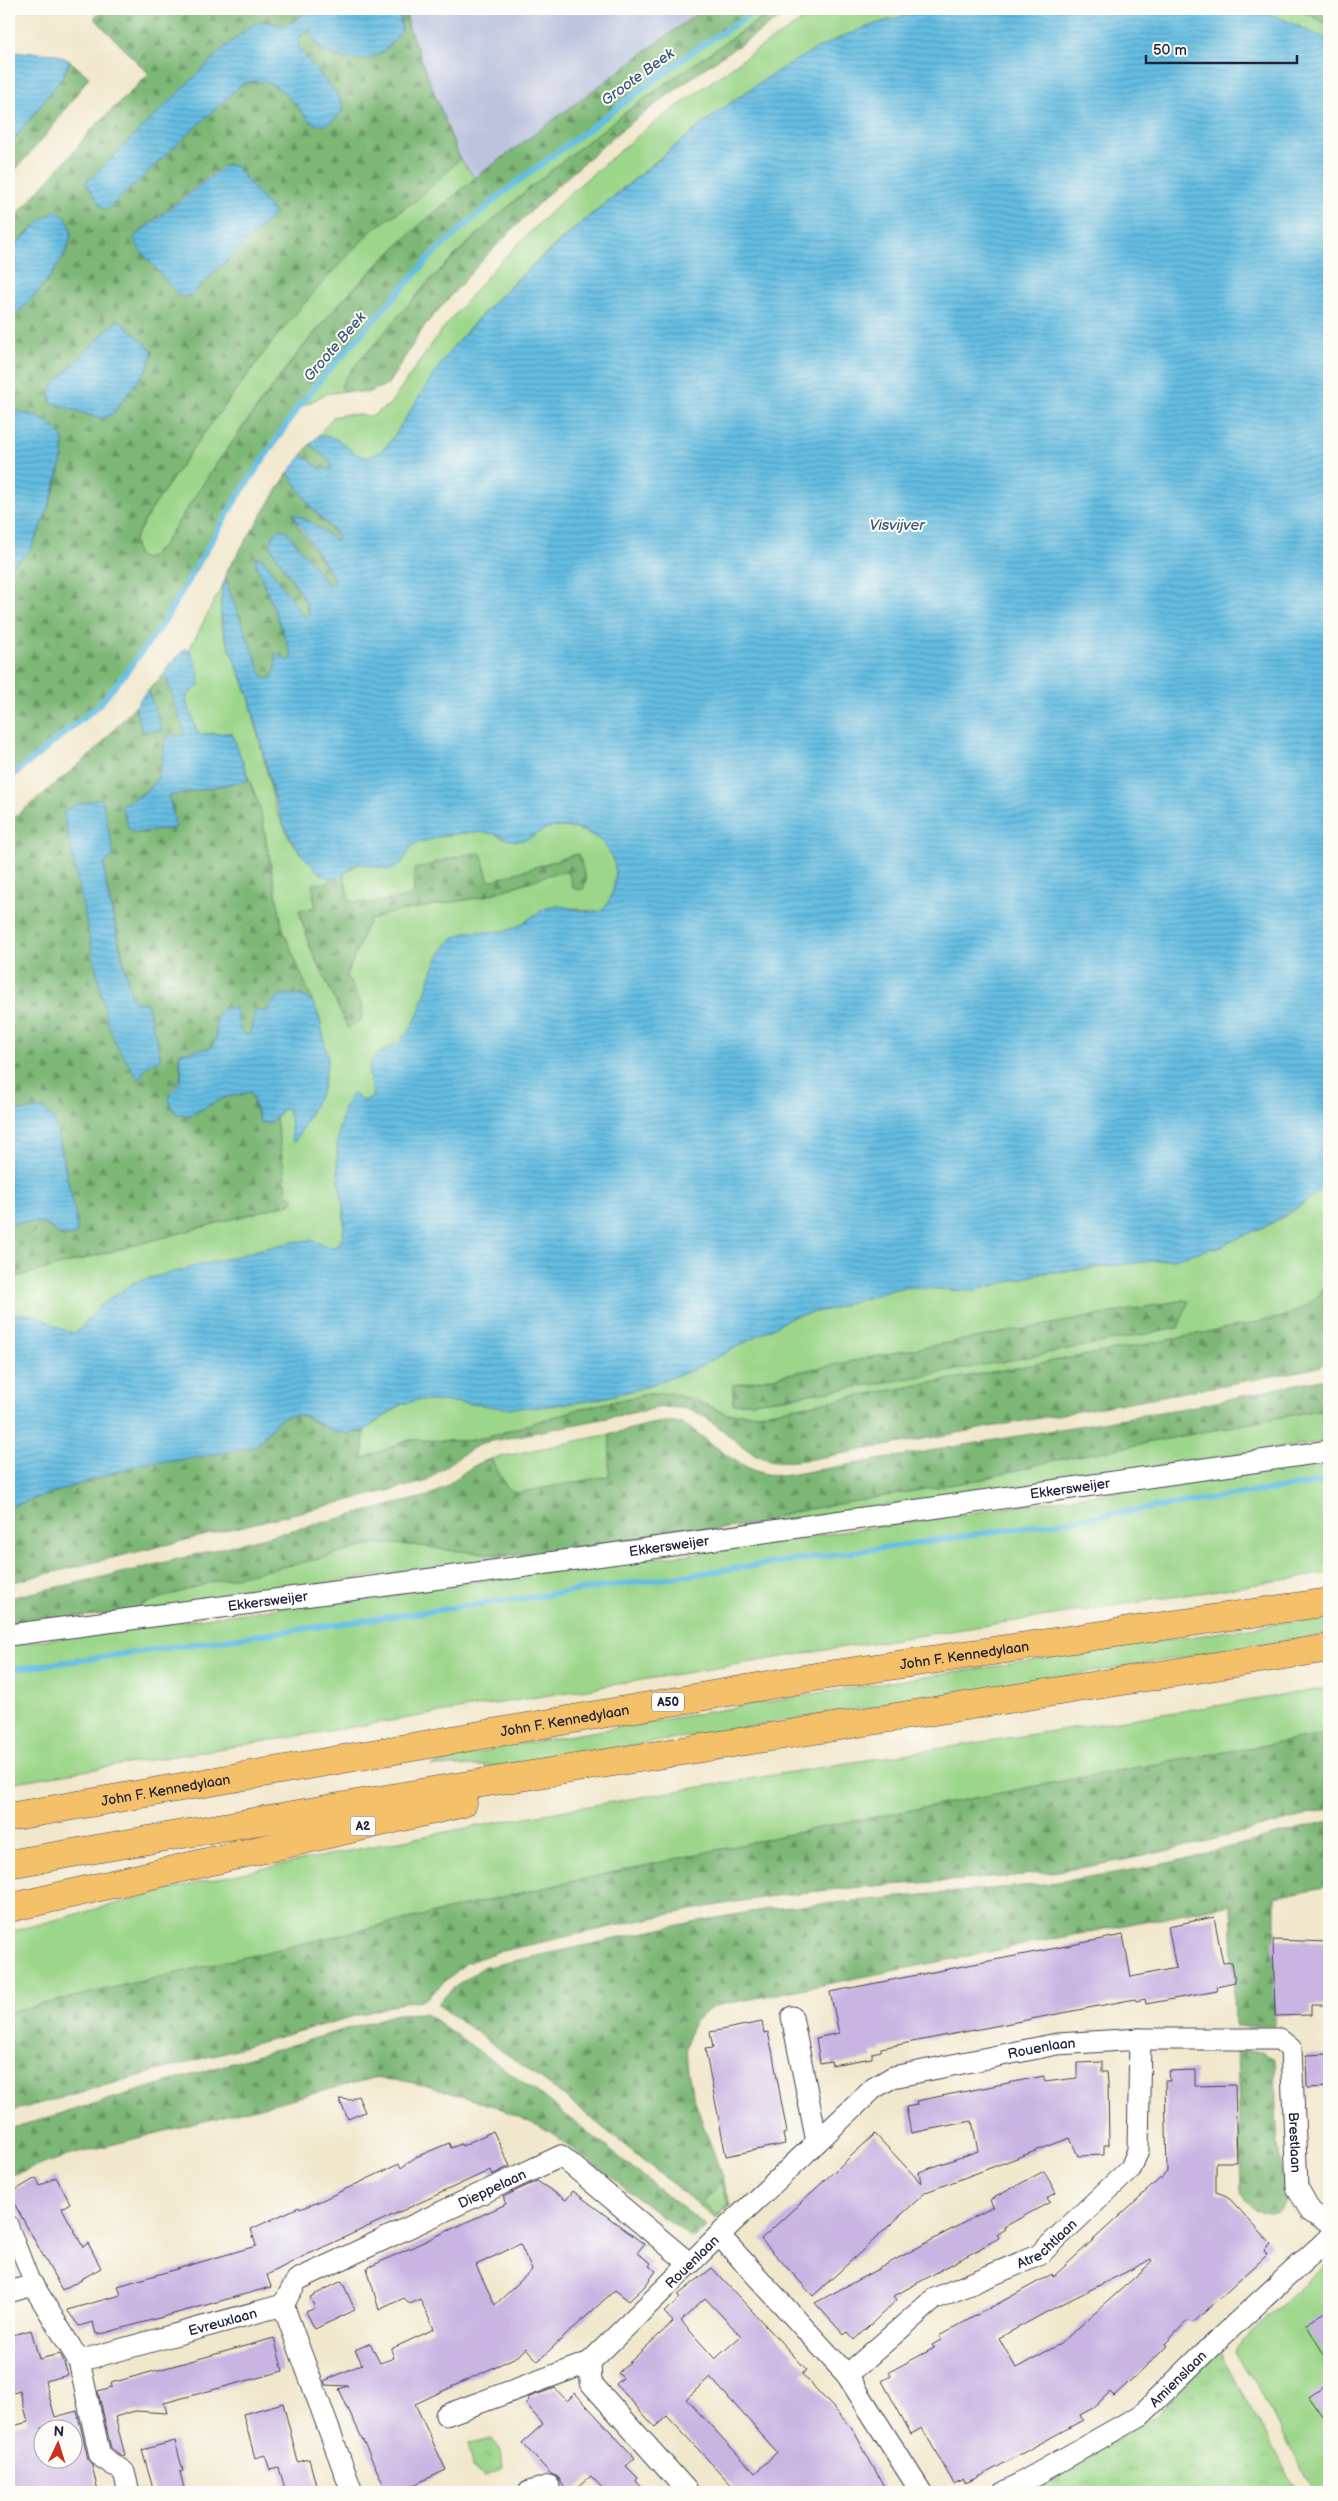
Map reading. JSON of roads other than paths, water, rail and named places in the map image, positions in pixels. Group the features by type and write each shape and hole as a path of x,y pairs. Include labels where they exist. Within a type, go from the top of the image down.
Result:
{"highway":[{"name":"John F. Kennedylaan","path":"9,1817 821,1676 1329,1602"},
{"path":"9,1864 718,1744 1329,1648"},
{"name":"A2","path":"9,1908 718,1744"}],"street":[{"name":"Ekkersweijer","path":"9,1635 493,1571 1329,1451"},
{"path":"792,2018 817,2142"},
{"name":"Rouenlaan","path":"446,2415 590,2362 719,2235 874,2088 894,2077 1057,2044 1140,2040 1279,2039 1291,2049"},
{"name":"Atrechtlaan","path":"847,2375 934,2299 1039,2255 1131,2168 1138,2150 1140,2040"},
{"name":"Brestlaan","path":"1291,2049 1297,2187 1311,2212 1329,2223"},
{"name":"Dieppelaan","path":"282,2305 297,2280 561,2156 690,2264"},
{"path":"9,2223 33,2285 79,2361 100,2456 124,2472 129,2492"},
{"path":"719,2235 847,2375 921,2492"},
{"name":"Amienslaan","path":"1005,2492 1141,2415 1210,2347 1329,2238"},
{"path":"9,2292 33,2285"},
{"path":"282,2305 352,2492"},
{"name":"Evreuxlaan","path":"79,2361 282,2305"},
{"path":"590,2362 591,2383 688,2492"}],"water":[{"path":"304,9 398,9 402,30 384,51 376,56 352,59 343,58 320,49 310,29 299,38 298,48 335,92 344,107 341,113 328,125 316,125 310,121 289,97 274,86 265,82 255,81 243,83 108,209 102,208 86,183 226,46 255,23 267,22 285,26 301,16"},
{"name":"Visvijver","path":"945,9 1242,9 1278,17 1329,40 1329,1180 1310,1199 1268,1225 1221,1246 1173,1259 1044,1273 971,1291 906,1287 891,1290 831,1309 795,1316 693,1370 638,1389 594,1400 539,1407 505,1408 417,1400 402,1404 363,1431 348,1433 332,1430 303,1415 289,1415 278,1420 255,1447 184,1460 141,1464 9,1507 9,1315 31,1314 57,1327 75,1333 82,1328 100,1306 134,1282 291,1242 311,1240 329,1247 338,1246 342,1239 344,1220 337,1144 345,1107 353,1093 363,1101 372,1098 370,1065 375,1057 399,1042 410,1030 419,1011 435,964 447,944 456,937 469,932 505,931 512,929 545,909 552,907 558,906 596,912 605,907 612,894 615,868 611,856 604,845 595,836 583,830 568,827 553,827 518,841 479,832 439,837 411,846 402,863 392,870 359,863 342,876 335,878 327,877 320,873 301,853 285,828 275,800 250,700 227,642 221,612 221,596 225,580 263,677 271,679 276,667 275,653 289,661 292,659 291,652 256,564 256,558 260,557 263,559 304,617 307,617 309,614 306,602 271,547 273,535 279,530 286,530 328,585 333,582 333,577 292,513 309,521 334,539 338,540 338,535 312,508 288,473 302,455 319,468 332,469 330,461 310,444 318,436 334,438 358,455 364,457 380,451 395,434 451,349 499,298 584,221 736,99 774,73 814,50 856,31 899,17"},
{"path":"9,53 56,54 70,61 63,76 9,146"},
{"path":"227,164 236,167 275,214 191,295 180,297 139,249 134,237"},
{"path":"55,211 67,220 71,232 68,245 61,260 40,289 9,323 9,251 44,218"},
{"path":"118,319 153,351 147,369 113,413 104,418 94,417 51,402 50,395 53,385"},
{"path":"9,411 31,415 46,421 58,431 62,437 63,446 62,459 48,509 36,537 25,555 9,565"},
{"path":"185,649 189,650 199,676 200,685 188,694 186,701 198,734 232,733 249,780 169,796 176,828 135,833 129,829 121,805 145,793 157,779 166,736 185,735 165,673 169,665"},
{"path":"148,690 162,731 143,731 138,718 137,705"},
{"path":"102,798 114,855 104,864 107,892 132,999 136,1002 147,1003 160,1055 160,1061 149,1064 139,1080 117,1046 108,1024 63,812 73,806"},
{"path":"286,994 300,995 313,1002 320,1020 328,1059 322,1090 295,1142 292,1140 290,1117 287,1108 281,1110 270,1122 260,1123 251,1092 226,1097 190,1115 177,1114 172,1108 169,1098 181,1078 180,1053 210,1048 216,1041 217,1017 222,1009 235,1008 240,1030 246,1035 250,1034 255,1011 267,1011 277,997"},
{"path":"44,1109 55,1122 75,1213 76,1234 70,1236 61,1235 51,1227 41,1223 9,1224 9,1112"}],"waterway":[{"name":"Groote Beek","path":"9,778 98,706 127,671 162,625 237,498 297,409 326,373 432,255 501,194 696,49 760,9"},
{"path":"9,1670 953,1538 1329,1481"}]}
